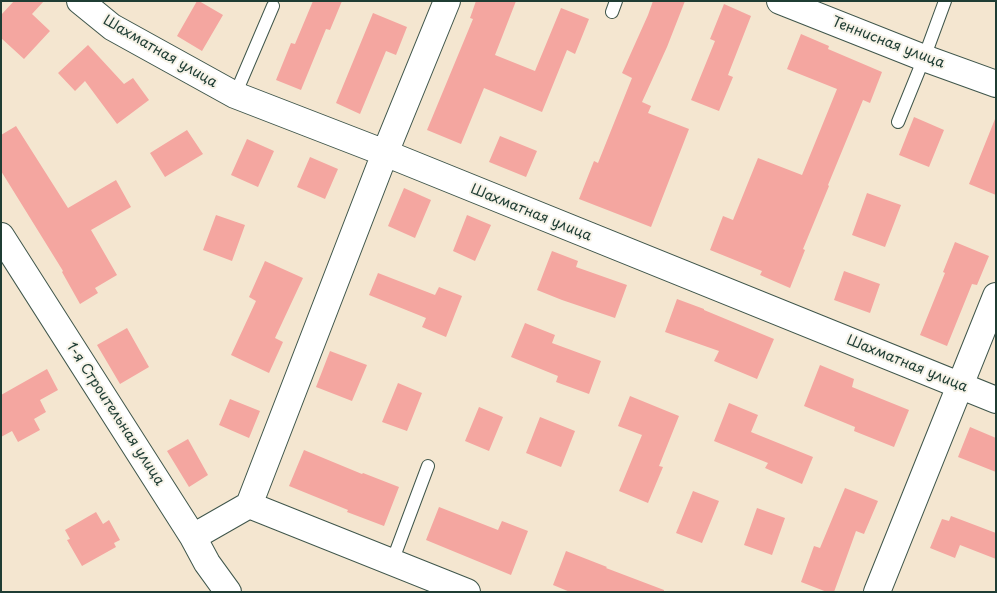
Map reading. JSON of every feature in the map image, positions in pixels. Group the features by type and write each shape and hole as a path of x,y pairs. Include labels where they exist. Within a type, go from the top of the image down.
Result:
{"street":[{"name":"Шахматная улица","path":"80,1 112,27 235,95 385,153 996,400"},
{"path":"192,537 249,505 385,153 447,1"},
{"name":"Теннисная улица","path":"780,1 924,58 996,84"},
{"name":"1-я Строительная улица","path":"1,236 207,563 228,592"},
{"path":"877,592 996,296"},
{"path":"249,505 467,592"}],"lane":[{"path":"898,122 945,1"},
{"path":"235,95 273,6"},
{"path":"392,562 428,466"}],"building":[{"path":"14,1 44,1 32,14 50,31 24,59 1,38 1,15"},
{"path":"197,1 223,15 202,51 177,36"},
{"path":"313,1 342,1 330,30 326,29 301,90 276,80 291,43 295,44"},
{"path":"476,1 516,1 495,55 535,71 561,8 589,19 575,54 567,50 542,112 484,88 461,144 427,130 473,19 470,18"},
{"path":"653,1 685,1 642,102 651,106 648,113 689,129 651,227 579,199 594,161 598,163 632,78 622,73"},
{"path":"724,4 751,16 728,75 733,77 719,111 691,100 715,41 710,39"},
{"path":"373,13 407,27 396,55 386,51 360,114 336,103"},
{"path":"801,34 829,46 828,49 882,72 870,103 863,100 803,249 805,250 790,288 760,275 762,271 710,250 723,216 733,220 758,158 802,175 837,89 787,69"},
{"path":"88,45 124,84 133,78 149,100 117,124 85,81 75,91 58,73"},
{"path":"914,117 944,130 929,167 899,155"},
{"path":"996,119 996,195 969,184"},
{"path":"16,126 68,208 116,180 131,207 91,230 117,275 95,288 98,293 80,304 63,271 1,171 1,135"},
{"path":"187,130 203,154 165,177 150,153"},
{"path":"500,136 537,151 526,177 489,162"},
{"path":"247,139 274,151 258,187 231,175"},
{"path":"310,157 338,169 325,199 297,187"},
{"path":"404,188 431,200 415,238 388,226"},
{"path":"867,193 901,205 885,247 852,235"},
{"path":"216,215 245,225 232,261 203,250"},
{"path":"467,215 491,225 475,261 453,251"},
{"path":"955,242 989,256 977,285 972,284 947,346 920,335 945,273 943,272"},
{"path":"552,251 578,261 576,267 627,285 615,318 537,290"},
{"path":"265,261 303,278 275,338 283,342 269,373 231,355 256,301 249,297"},
{"path":"844,271 880,284 870,313 834,300"},
{"path":"378,273 435,295 439,287 462,296 446,337 422,327 426,318 369,295"},
{"path":"677,299 774,339 757,379 714,361 719,351 665,332"},
{"path":"525,323 555,335 552,343 601,361 589,394 556,382 558,376 511,357"},
{"path":"127,328 149,367 120,384 97,345"},
{"path":"330,351 367,365 352,401 316,387"},
{"path":"820,365 854,379 852,387 909,410 894,447 854,431 855,427 804,406"},
{"path":"47,369 58,390 40,400 46,412 34,419 40,430 18,442 12,431 1,437 1,395"},
{"path":"398,383 422,393 407,431 382,422"},
{"path":"630,396 679,416 659,466 663,467 648,503 619,491 642,435 618,426"},
{"path":"230,399 260,411 249,438 219,425"},
{"path":"729,403 758,415 751,432 813,457 802,484 765,468 768,463 714,441"},
{"path":"479,407 503,417 489,451 465,441"},
{"path":"540,417 575,431 561,467 526,453"},
{"path":"970,427 996,438 996,472 958,457"},
{"path":"188,439 208,475 189,487 167,451"},
{"path":"304,450 399,487 384,526 289,486"},
{"path":"845,488 878,501 864,534 856,531 834,592 827,592 801,582 814,546 820,548"},
{"path":"693,491 719,501 702,543 676,533"},
{"path":"439,507 498,530 502,521 528,531 511,575 426,540"},
{"path":"757,508 785,518 772,555 744,545"},
{"path":"96,512 103,524 109,520 120,540 114,543 116,547 82,566 67,540 70,539 65,530"},
{"path":"951,516 996,533 996,559 960,545 955,558 930,548 942,519 949,521"},
{"path":"566,551 664,590 664,592 570,592 553,585"}]}
